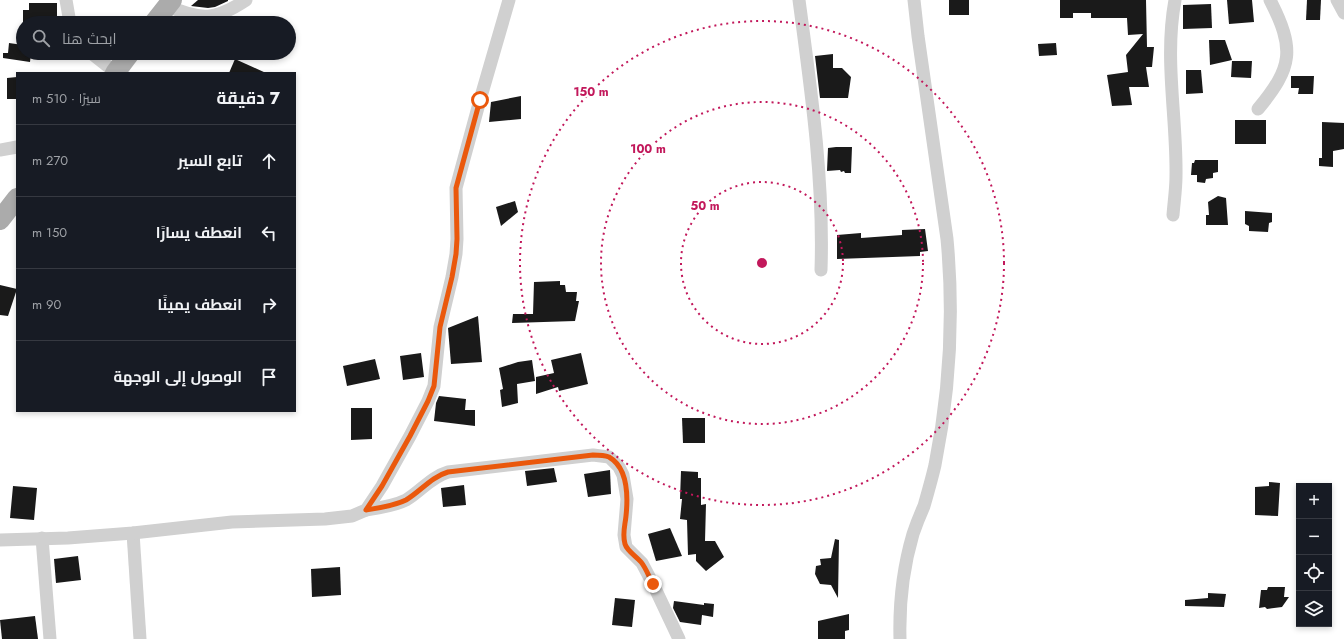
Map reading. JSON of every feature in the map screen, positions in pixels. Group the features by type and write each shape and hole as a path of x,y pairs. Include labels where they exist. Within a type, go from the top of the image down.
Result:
{"main road":[{"path":"160,16 170,3"},
{"path":"116,72 125,60"},
{"path":"0,220 16,199"}],"street":[{"path":"66,0 69,16"},
{"path":"215,16 228,11 246,0"},
{"path":"366,510 382,486 410,436 434,386 440,327 456,254 456,188 509,0"},
{"path":"799,0 816,125 822,236 821,270"},
{"path":"900,639 901,599 905,567 914,533 929,488 941,433 949,353 950,322 947,239 914,0"},
{"path":"1173,215 1176,176 1170,43 1175,0"},
{"path":"1258,109 1281,78 1286,64 1288,50 1285,33 1280,19 1270,0"},
{"path":"1336,0 1344,13"},
{"path":"170,3 192,15 198,16"},
{"path":"99,60 114,72"},
{"path":"0,150 16,147"},
{"path":"0,540 68,538 133,533 232,522 343,517 359,514 366,510 389,506 406,499 435,477 448,472 593,455 609,457 623,475 627,499 624,535 626,547 642,563 679,639"},
{"path":"133,533 140,639"},
{"path":"42,538 50,639"}],"building":[{"path":"198,0 228,1 215,7 208,8 191,6"},
{"path":"949,0 969,0 969,15 949,15"},
{"path":"1060,0 1146,0 1147,47 1154,47 1152,67 1146,67 1149,87 1129,87 1132,105 1112,106 1107,75 1128,72 1126,55 1143,34 1128,35 1127,18 1091,18 1091,13 1073,13 1073,18 1060,18"},
{"path":"1227,0 1252,0 1254,22 1229,24"},
{"path":"1307,0 1321,0 1320,20 1306,20"},
{"path":"29,3 57,3 57,16 23,16 23,10 29,10"},
{"path":"1211,4 1212,28 1183,29 1183,5"},
{"path":"1209,40 1225,40 1232,60 1210,65"},
{"path":"9,43 16,44 16,60 3,58 3,53 8,53"},
{"path":"1056,43 1057,55 1039,56 1038,44"},
{"path":"833,54 833,68 842,68 851,77 848,98 820,98 815,56"},
{"path":"16,60 30,60 30,62"},
{"path":"235,60 237,60 264,72 229,72"},
{"path":"1232,61 1252,61 1251,78 1231,77"},
{"path":"1186,70 1201,70 1203,93 1186,94"},
{"path":"1291,76 1314,76 1313,94 1298,94 1299,88 1291,88"},
{"path":"16,77 16,99 7,99 7,78"},
{"path":"521,96 521,119 489,122 491,102"},
{"path":"1235,120 1266,120 1266,144 1235,144"},
{"path":"1322,122 1344,123 1344,149 1333,151 1333,167 1319,166 1319,158 1322,158"},
{"path":"852,147 851,173 845,173 844,171 841,172 840,170 827,171 828,148"},
{"path":"1195,160 1218,160 1218,172 1213,173 1213,178 1206,179 1205,183 1197,182 1197,175 1191,175 1192,163 1194,163"},
{"path":"1218,196 1226,198 1228,225 1206,225 1206,215 1209,215 1208,202"},
{"path":"515,201 518,212 501,226 496,207"},
{"path":"1245,211 1272,213 1272,222 1269,223 1268,232 1249,231 1249,226 1245,224"},
{"path":"925,229 928,251 920,252 920,256 837,259 837,235 861,233 861,238 902,235 902,230"},
{"path":"560,281 560,285 565,285 566,292 577,292 576,301 579,301 575,321 512,323 513,314 533,314 534,282"},
{"path":"0,285 16,289 8,316 0,315"},
{"path":"478,316 482,362 451,364 448,328"},
{"path":"421,353 424,377 403,380 400,356"},
{"path":"581,353 588,384 559,391 558,387 536,394 536,377 554,373 551,360"},
{"path":"375,359 380,379 347,386 343,366"},
{"path":"532,360 535,381 517,384 518,403 502,407 500,390 503,389 499,368 518,362"},
{"path":"439,396 466,399 465,410 475,410 475,426 434,421 436,403"},
{"path":"351,408 372,408 372,439 351,440"},
{"path":"682,418 705,418 705,443 683,443"},
{"path":"554,468 557,482 527,486 525,471"},
{"path":"610,470 611,494 588,497 584,474"},
{"path":"681,471 698,472 698,478 701,478 701,505 706,504 705,541 715,541 724,557 706,571 696,561 696,554 688,555 687,520 680,519 682,499 680,499"},
{"path":"1269,482 1280,483 1278,516 1255,515 1255,487 1269,486"},
{"path":"464,485 466,505 443,507 441,488"},
{"path":"13,486 37,488 34,520 10,518"},
{"path":"670,528 682,556 656,561 648,534"},
{"path":"835,539 839,540 838,598 831,585 820,584 815,574 816,566 821,565 820,559 831,558"},
{"path":"78,556 81,580 56,583 54,559"},
{"path":"340,567 341,595 312,597 311,569"},
{"path":"1268,587 1285,587 1284,597 1289,597 1282,607 1267,609 1265,607 1259,608 1261,590 1267,590"},
{"path":"1208,593 1226,594 1224,607 1185,606 1185,600 1208,598"},
{"path":"615,598 635,600 632,627 612,625"},
{"path":"674,601 704,605 704,603 714,604 713,617 702,615 701,625 680,622 673,608"},
{"path":"849,614 849,630 845,631 845,639 818,639 818,621"},
{"path":"35,616 38,639 2,639 0,620"}],"route":[{"path":"480,100 456,188 456,254 440,327 434,386 423,413 382,486 366,510 399,503 435,477 448,472 593,455 609,457 623,475 627,499 624,529 624,541 626,547 642,563 653,584"}]}
